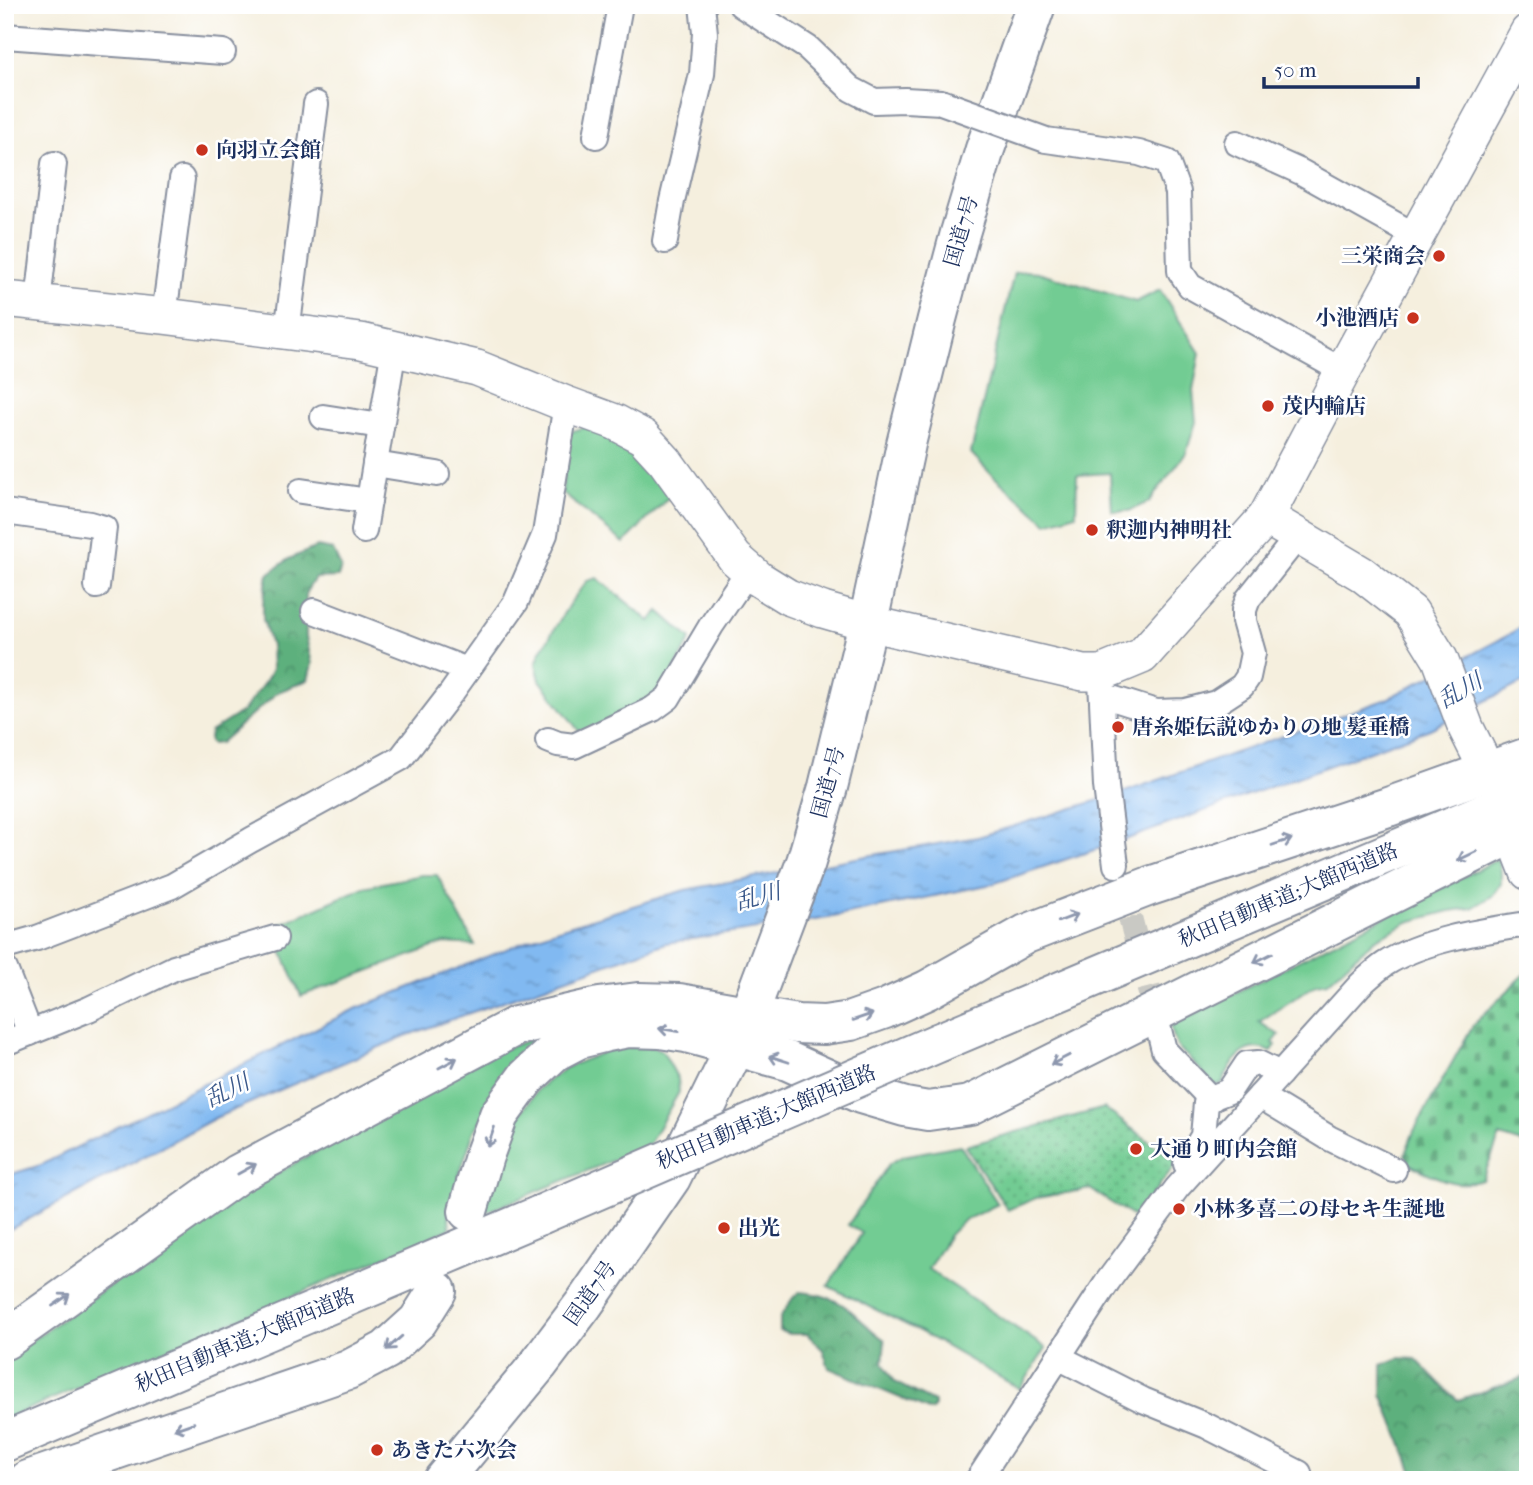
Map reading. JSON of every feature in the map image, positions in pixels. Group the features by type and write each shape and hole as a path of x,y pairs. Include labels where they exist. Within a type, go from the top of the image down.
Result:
{"highway":[{"name":"国道7号","path":"443,1480 538,1365 671,1178 742,1031 806,862 828,787 868,623 906,444 947,282 985,149 1036,5"},
{"path":"468,1212 499,1115 526,1078 554,1052 579,1039 628,1028 660,1028 687,1033 742,1031 797,1024 824,1026 851,1021 927,990 1026,934 1150,886 1388,807 1528,757"},
{"name":"秋田自動車道;大館西道路","path":"5,1442 1528,794"},
{"path":"5,1340 237,1174 516,1026 588,1009 638,1002 679,1003 742,1031 788,1061 861,1094 905,1107 928,1111 944,1110 970,1105 1525,851"},
{"path":"28,1480 348,1370 386,1350 418,1321 437,1291"}],"street":[{"path":"596,136 620,5"},
{"path":"665,241 702,74 705,33 702,5"},
{"path":"741,5 808,48 851,89 874,101 941,102 1045,140 1139,153 1167,162 1178,192 1180,271 1190,286 1343,370"},
{"path":"1101,684 1142,656 1266,517 1343,370 1528,32"},
{"path":"5,36 223,52"},
{"path":"288,332 316,104"},
{"path":"1237,143 1301,172 1416,236"},
{"path":"54,164 21,301 361,341 477,368 615,422 643,438 665,461 735,558 759,579 788,597 868,623 1083,673 1156,712 1185,711 1216,703 1242,686 1248,677 1253,653 1244,621 1248,598 1298,536"},
{"path":"164,316 182,179"},
{"path":"364,531 394,348"},
{"path":"5,947 37,938 173,886 401,758 516,602 545,534 566,404"},
{"path":"323,417 381,426"},
{"path":"375,464 438,474"},
{"path":"300,491 369,501"},
{"path":"5,512 103,527 97,586"},
{"path":"1266,517 1362,574 1411,612 1440,659 1473,741"},
{"path":"548,740 574,746 653,709 668,698 710,626 749,570"},
{"path":"314,611 467,670"},
{"path":"1101,684 1106,786 1116,865"},
{"path":"978,1480 1108,1281 1177,1188 1360,985 1385,964 1417,948 1474,933 1528,924"},
{"path":"5,1043 89,1009 174,968 275,939"},
{"path":"5,970 30,1033"},
{"path":"1159,1030 1164,1050 1211,1099"},
{"path":"1165,1205 1203,1136 1206,1103 1229,1091 1247,1064 1258,1063 1280,1074"},
{"path":"1260,1097 1329,1138 1394,1170"},
{"path":"1058,1357 1143,1399 1207,1426 1299,1473"}],"green space":[{"path":"1038,272 1136,302 1160,290 1200,353 1193,391 1196,422 1186,453 1149,502 1129,511 1112,511 1110,473 1077,475 1076,514 1047,523 971,453 1014,273"},
{"path":"586,426 628,445 672,494 624,543 562,493 568,433"},
{"path":"317,547 333,550 341,567 338,577 315,578 306,592 306,637 312,664 308,680 278,692 220,743 211,744 210,732 243,711 272,669 271,646 263,619 268,574 289,559"},
{"path":"597,578 650,621 659,611 691,639 658,700 582,735 540,680 536,664 570,603 587,581"},
{"path":"1498,859 1501,884 1492,896 1472,908 1408,922 1374,940 1328,982 1316,984 1259,1022 1279,1035 1273,1043 1276,1045 1271,1052 1254,1049 1240,1055 1229,1068 1222,1084 1215,1085 1177,1046 1170,1026"},
{"path":"422,875 437,875 475,945 444,943 301,996 274,927 364,887"},
{"path":"1528,971 1528,1145 1500,1136 1482,1180 1472,1183 1445,1180 1409,1164 1405,1154 1414,1131 1473,1025"},
{"path":"543,1035 474,1131 448,1208 450,1229 5,1419 5,1359 240,1194 495,1052"},
{"path":"633,1047 662,1050 678,1079 679,1092 648,1146 489,1211 485,1210 504,1136 539,1088 565,1068 606,1051"},
{"path":"1104,1108 1177,1162 1135,1218 1090,1189 1036,1198 1008,1210 965,1146"},
{"path":"960,1145 998,1204 963,1221 949,1235 928,1269 1046,1348 1020,1389 919,1331 828,1286 862,1233 848,1225 889,1164 903,1156"},
{"path":"799,1292 820,1295 839,1303 885,1340 883,1363 894,1382 934,1402 934,1408 931,1411 829,1368 823,1350 807,1334 780,1331 780,1317"},
{"path":"1399,1358 1416,1359 1458,1400 1528,1376 1528,1480 1416,1480 1382,1394 1382,1365"}],"water":[{"name":"乱川","path":"1528,622 1528,680 1430,729 1130,838 992,884 828,918 666,943 405,1036 215,1118 5,1232 5,1176 41,1165 353,1010 549,932 685,890 978,837 1122,793 1387,699 1505,637"}],"tunnel":[{"path":"1121,883 1158,1024"}],"place":[{"name":"向羽立会館","path":"202,150"},
{"name":"三栄商会","path":"1439,256"},
{"name":"小池酒店","path":"1413,318"},
{"name":"茂内輪店","path":"1268,406"},
{"name":"釈迦内神明社","path":"1092,530"},
{"name":"唐糸姫伝説ゆかりの地 髪垂橋","path":"1118,727"},
{"name":"大通り町内会館","path":"1136,1149"},
{"name":"小林多喜二の母セキ生誕地","path":"1179,1209"},
{"name":"出光","path":"724,1228"},
{"name":"あきた六次会","path":"377,1450"}]}
